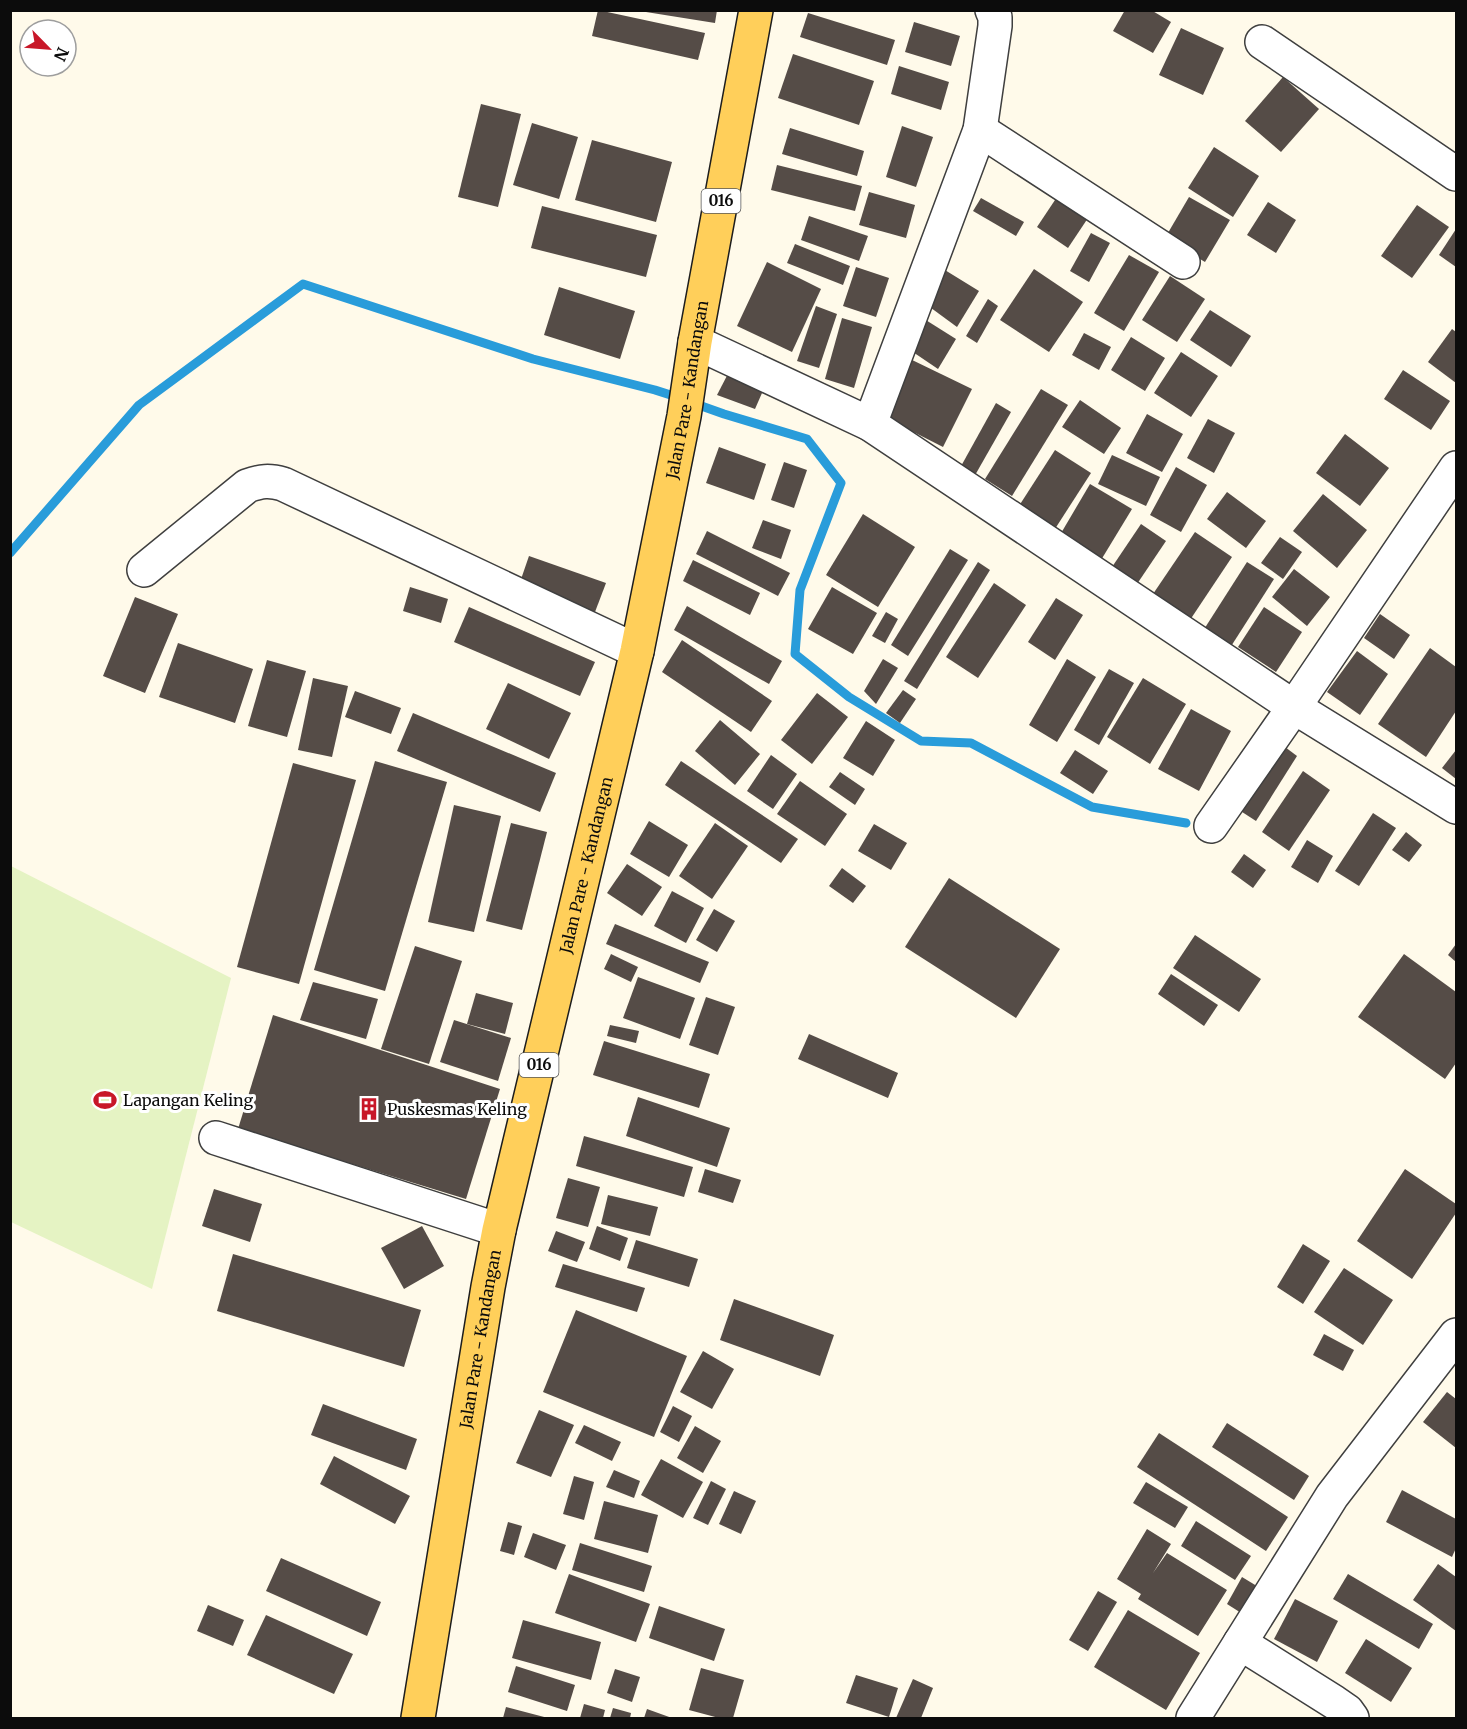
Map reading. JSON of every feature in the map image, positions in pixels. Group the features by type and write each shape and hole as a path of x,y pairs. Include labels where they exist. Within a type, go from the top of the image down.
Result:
{"main road":[{"name":"Jalan Pare - Kandangan","path":"418,1719 499,1230 637,651 685,404 756,10"}],"street":[{"path":"870,424 980,130 995,26 992,10"},
{"path":"1262,42 1456,174"},
{"path":"980,130 1183,262"},
{"path":"696,342 870,424 1294,707 1456,807"},
{"path":"1211,826 1456,468"},
{"path":"144,570 247,486 270,480 283,484 637,651"},
{"path":"216,1138 499,1230"},
{"path":"1193,1719 1332,1496 1456,1335"},
{"path":"1240,1643 1334,1702 1347,1711 1352,1719"}],"green space":[{"name":"Lapangan Keling","path":"11,866 231,978 152,1289 11,1222"}],"building":[{"path":"598,10 705,33 698,60 592,36"},
{"path":"646,10 717,10 715,23 646,12"},
{"path":"1125,10 1151,10 1171,22 1153,53 1113,31"},
{"path":"808,13 895,40 887,65 800,37"},
{"path":"914,22 960,36 951,66 905,52"},
{"path":"1181,28 1224,48 1203,95 1159,75"},
{"path":"793,54 874,81 859,125 778,98"},
{"path":"899,66 949,82 941,110 891,94"},
{"path":"1283,77 1319,109 1281,152 1245,121"},
{"path":"481,104 521,114 498,207 458,197"},
{"path":"532,123 578,137 559,199 513,185"},
{"path":"902,126 933,137 916,187 886,177"},
{"path":"790,128 864,151 857,176 782,154"},
{"path":"592,140 672,162 656,222 575,200"},
{"path":"1214,147 1259,176 1233,217 1188,188"},
{"path":"777,165 862,186 855,211 771,190"},
{"path":"869,192 915,205 906,238 859,225"},
{"path":"1059,194 1090,215 1068,248 1037,227"},
{"path":"1189,197 1230,220 1205,262 1165,238"},
{"path":"981,198 1024,222 1016,236 973,211"},
{"path":"1268,202 1296,220 1276,253 1247,235"},
{"path":"1417,205 1449,227 1412,278 1381,256"},
{"path":"542,206 657,235 646,277 531,248"},
{"path":"809,216 868,236 859,261 801,240"},
{"path":"1456,229 1456,267 1439,255"},
{"path":"1091,233 1110,243 1089,282 1070,271"},
{"path":"795,244 850,266 843,285 787,263"},
{"path":"1129,255 1159,272 1124,331 1094,313"},
{"path":"767,262 821,289 792,352 737,326"},
{"path":"856,267 889,278 876,317 843,306"},
{"path":"940,267 979,291 957,327 927,305"},
{"path":"1034,269 1083,302 1049,352 1000,320"},
{"path":"1170,276 1205,299 1177,342 1142,320"},
{"path":"559,287 635,311 620,359 544,335"},
{"path":"988,299 998,306 977,343 966,336"},
{"path":"816,306 837,314 819,368 797,361"},
{"path":"1210,310 1251,336 1231,367 1190,340"},
{"path":"921,317 956,339 938,369 907,348"},
{"path":"842,318 872,327 854,388 825,379"},
{"path":"1452,329 1456,332 1456,383 1428,362"},
{"path":"1084,333 1111,347 1099,370 1072,355"},
{"path":"1131,337 1165,358 1145,391 1111,370"},
{"path":"1181,352 1218,376 1191,417 1154,393"},
{"path":"908,358 972,389 943,447 880,415"},
{"path":"732,366 766,384 755,409 717,395"},
{"path":"1403,370 1450,401 1431,430 1384,399"},
{"path":"1041,389 1068,405 1012,496 985,479"},
{"path":"1080,400 1121,428 1104,454 1062,427"},
{"path":"996,403 1011,412 974,477 960,468"},
{"path":"1147,414 1183,434 1162,472 1126,453"},
{"path":"1208,419 1235,433 1214,473 1187,458"},
{"path":"1345,434 1389,468 1360,506 1316,473"},
{"path":"719,447 766,464 754,500 706,483"},
{"path":"1055,450 1091,473 1053,532 1017,509"},
{"path":"1112,455 1160,477 1146,506 1098,484"},
{"path":"784,462 807,470 794,508 771,500"},
{"path":"1176,467 1207,485 1181,532 1150,515"},
{"path":"1090,484 1132,509 1098,565 1057,540"},
{"path":"1227,492 1266,521 1246,548 1207,519"},
{"path":"1323,494 1367,530 1337,568 1293,531"},
{"path":"863,514 915,547 878,607 826,575"},
{"path":"763,520 791,530 781,559 752,548"},
{"path":"1141,524 1166,541 1135,587 1110,570"},
{"path":"707,531 790,573 778,596 696,554"},
{"path":"1195,532 1232,557 1190,620 1153,594"},
{"path":"1280,537 1302,552 1283,579 1261,563"},
{"path":"950,549 968,560 908,656 891,645"},
{"path":"529,556 606,583 595,612 519,585"},
{"path":"693,560 760,593 750,615 683,581"},
{"path":"978,562 990,570 917,689 904,681"},
{"path":"1247,562 1274,579 1228,651 1201,634"},
{"path":"1294,569 1330,597 1307,626 1272,597"},
{"path":"994,583 1026,605 978,678 946,657"},
{"path":"410,587 448,599 441,623 403,611"},
{"path":"832,587 877,613 853,654 808,629"},
{"path":"135,597 178,614 145,693 103,676"},
{"path":"1056,598 1083,615 1055,660 1028,642"},
{"path":"687,606 782,661 769,684 674,630"},
{"path":"469,607 595,662 580,696 454,642"},
{"path":"1264,607 1302,632 1276,672 1238,647"},
{"path":"886,612 898,619 885,643 872,636"},
{"path":"1380,614 1410,635 1394,659 1364,638"},
{"path":"682,640 772,701 751,732 662,672"},
{"path":"178,643 253,669 235,723 159,697"},
{"path":"1430,648 1456,667 1456,711 1426,757 1378,724"},
{"path":"1357,651 1388,674 1360,715 1327,692"},
{"path":"883,659 898,668 876,704 864,691"},
{"path":"1067,659 1096,677 1057,742 1029,725"},
{"path":"267,660 306,671 287,737 248,726"},
{"path":"1109,669 1134,683 1099,745 1074,730"},
{"path":"313,678 348,686 332,757 298,750"},
{"path":"1143,678 1186,704 1150,764 1107,737"},
{"path":"508,683 571,713 549,759 486,729"},
{"path":"903,690 916,699 900,723 886,713"},
{"path":"355,691 401,708 391,734 345,717"},
{"path":"817,693 848,717 812,764 781,740"},
{"path":"1191,709 1231,731 1199,791 1158,769"},
{"path":"413,713 556,773 540,812 397,751"},
{"path":"720,720 760,754 735,785 695,751"},
{"path":"866,721 895,740 873,776 843,758"},
{"path":"1281,744 1297,756 1256,821 1239,810"},
{"path":"1075,750 1108,771 1093,794 1060,773"},
{"path":"1456,750 1456,779 1442,768"},
{"path":"771,755 797,774 773,809 747,791"},
{"path":"375,761 447,782 385,991 314,970"},
{"path":"681,761 798,839 781,863 665,785"},
{"path":"293,763 356,780 299,984 237,967"},
{"path":"1303,771 1330,790 1289,851 1262,832"},
{"path":"840,772 865,789 855,805 829,787"},
{"path":"800,781 847,814 825,846 777,814"},
{"path":"454,805 501,816 474,932 428,922"},
{"path":"1373,813 1396,828 1359,886 1335,871"},
{"path":"649,821 688,845 669,877 630,854"},
{"path":"511,823 547,832 522,930 486,921"},
{"path":"715,823 748,846 712,899 679,876"},
{"path":"874,824 907,843 891,870 858,851"},
{"path":"1406,832 1422,845 1409,862 1392,850"},
{"path":"1307,840 1333,856 1318,883 1291,867"},
{"path":"1244,854 1266,870 1253,888 1231,872"},
{"path":"627,864 662,887 642,916 607,893"},
{"path":"842,868 866,886 853,903 829,886"},
{"path":"949,878 1060,949 1016,1018 905,947"},
{"path":"672,891 704,908 686,943 654,926"},
{"path":"714,909 735,921 717,952 696,940"},
{"path":"615,924 709,962 700,983 606,944"},
{"path":"1195,935 1261,979 1239,1012 1173,968"},
{"path":"1456,944 1456,962 1448,955"},
{"path":"415,946 462,961 429,1064 381,1049"},
{"path":"611,954 638,967 631,982 604,969"},
{"path":"1404,954 1456,992 1456,1063 1445,1079 1358,1017"},
{"path":"1171,974 1218,1005 1204,1026 1158,994"},
{"path":"638,977 695,998 680,1039 623,1018"},
{"path":"313,982 378,999 366,1039 300,1020"},
{"path":"476,993 513,1003 505,1034 467,1024"},
{"path":"706,997 735,1007 718,1055 689,1045"},
{"name":"Puskesmas Keling","path":"273,1015 500,1089 466,1199 238,1129"},
{"path":"454,1020 511,1038 498,1081 440,1062"},
{"path":"610,1025 639,1031 636,1043 607,1036"},
{"path":"809,1034 898,1073 888,1098 798,1059"},
{"path":"604,1041 710,1074 699,1108 593,1075"},
{"path":"638,1097 730,1128 717,1167 626,1136"},
{"path":"584,1136 693,1167 684,1197 576,1166"},
{"path":"705,1169 741,1180 733,1203 698,1192"},
{"path":"1405,1169 1456,1204 1456,1213 1412,1279 1357,1241"},
{"path":"568,1178 600,1187 588,1227 556,1218"},
{"path":"214,1189 262,1204 250,1242 202,1226"},
{"path":"608,1195 658,1207 650,1236 601,1224"},
{"path":"422,1226 444,1266 404,1289 381,1248"},
{"path":"597,1226 628,1238 620,1261 589,1249"},
{"path":"556,1231 585,1242 577,1262 548,1251"},
{"path":"636,1240 698,1259 689,1287 627,1268"},
{"path":"1303,1244 1330,1261 1303,1304 1277,1287"},
{"path":"233,1254 421,1310 404,1367 217,1311"},
{"path":"563,1264 645,1288 637,1312 555,1287"},
{"path":"1344,1268 1393,1300 1363,1345 1314,1312"},
{"path":"734,1299 834,1335 820,1376 720,1340"},
{"path":"576,1310 687,1356 654,1437 543,1392"},
{"path":"1324,1334 1354,1350 1343,1371 1313,1355"},
{"path":"703,1351 734,1369 712,1409 680,1392"},
{"path":"1447,1392 1456,1399 1456,1448 1423,1422"},
{"path":"323,1404 417,1439 406,1470 311,1435"},
{"path":"673,1406 692,1416 679,1442 660,1432"},
{"path":"539,1410 574,1425 551,1477 516,1463"},
{"path":"1227,1423 1309,1476 1294,1500 1212,1447"},
{"path":"584,1425 621,1442 612,1461 575,1443"},
{"path":"695,1426 721,1441 703,1473 677,1458"},
{"path":"1159,1433 1288,1517 1266,1551 1137,1467"},
{"path":"334,1456 410,1496 395,1524 320,1484"},
{"path":"661,1459 703,1482 683,1518 641,1495"},
{"path":"614,1470 640,1481 634,1498 606,1487"},
{"path":"574,1476 594,1482 584,1520 563,1514"},
{"path":"711,1481 726,1489 708,1525 693,1518"},
{"path":"1146,1482 1188,1507 1175,1528 1133,1503"},
{"path":"1402,1490 1456,1519 1456,1548 1452,1557 1386,1522"},
{"path":"734,1491 756,1501 741,1534 719,1524"},
{"path":"604,1501 658,1515 648,1553 594,1539"},
{"path":"1196,1521 1251,1556 1235,1580 1181,1546"},
{"path":"508,1522 522,1526 514,1555 500,1551"},
{"path":"1147,1529 1171,1544 1153,1573 1167,1553 1227,1590 1198,1636 1138,1599 1141,1594 1117,1579"},
{"path":"533,1533 566,1545 556,1570 524,1557"},
{"path":"580,1543 652,1566 644,1592 572,1570"},
{"path":"281,1558 381,1602 367,1636 266,1591"},
{"path":"1438,1564 1456,1577 1456,1631 1413,1600"},
{"path":"569,1574 650,1604 636,1642 555,1613"},
{"path":"1348,1574 1433,1624 1419,1649 1333,1599"},
{"path":"1242,1577 1265,1591 1249,1618 1227,1604"},
{"path":"1098,1591 1117,1602 1088,1651 1069,1640"},
{"path":"1295,1599 1338,1621 1317,1662 1274,1639"},
{"path":"208,1605 244,1620 233,1646 197,1631"},
{"path":"659,1606 725,1629 714,1661 649,1638"},
{"path":"1128,1610 1200,1653 1166,1710 1094,1667"},
{"path":"266,1615 353,1654 334,1694 247,1655"},
{"path":"523,1620 601,1642 591,1680 512,1658"},
{"path":"1366,1639 1412,1668 1391,1702 1345,1673"},
{"path":"516,1666 575,1685 567,1711 508,1692"},
{"path":"701,1668 744,1680 733,1718 719,1718 689,1710"},
{"path":"615,1669 640,1677 632,1702 607,1693"},
{"path":"856,1675 898,1688 889,1717 846,1703"},
{"path":"913,1679 933,1688 921,1718 896,1718"},
{"path":"584,1704 605,1710 603,1718 580,1718"},
{"path":"506,1707 548,1718 503,1718"},
{"path":"613,1708 631,1713 630,1718 610,1718"},
{"path":"647,1709 672,1718 644,1718"}],"waterway":[{"path":"10,553 139,405 303,284 533,359 680,398"},
{"path":"693,403 807,439 841,483 800,590 795,654 849,697 921,741 971,743 1092,807 1186,823"}],"place":[{"name":"Lapangan Keling","path":"105,1100"},
{"name":"Puskesmas Keling","path":"369,1109"}]}
